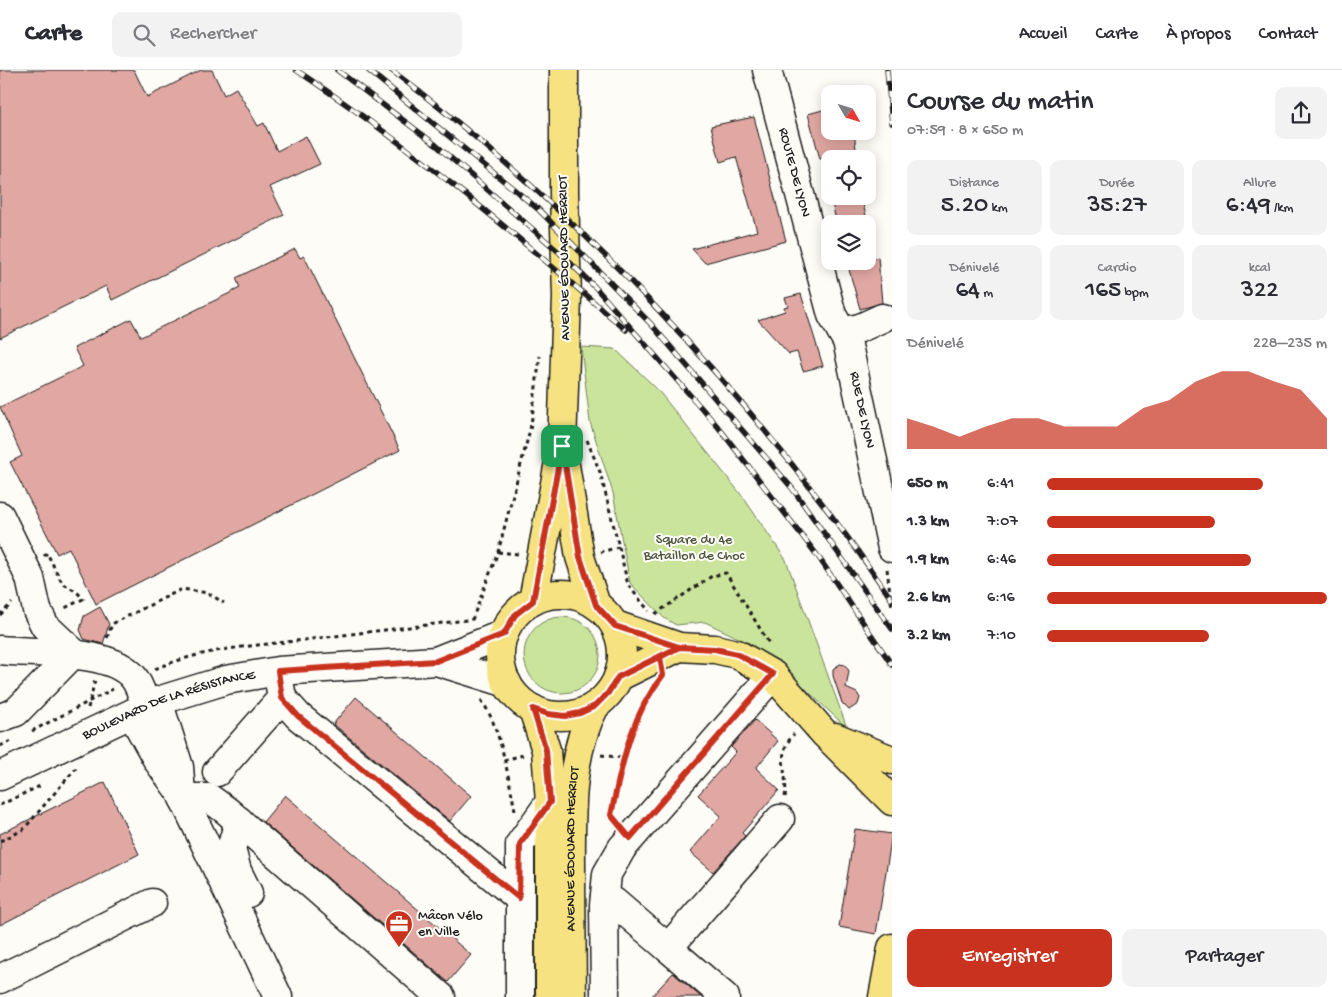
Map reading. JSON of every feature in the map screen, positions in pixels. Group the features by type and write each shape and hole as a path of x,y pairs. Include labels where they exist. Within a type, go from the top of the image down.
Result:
{"main road":[{"name":"AVENUE ÉDOUARD HERRIOT","path":"533,601 562,446 567,297 564,193 564,70"},
{"name":"AVENUE ÉDOUARD HERRIOT","path":"562,446 580,557 596,605"},
{"path":"565,594 582,597 596,605 615,626 621,642 622,660 618,677 608,693 595,706 580,713 565,716 548,714 533,709 518,698 507,683 501,667 500,650 504,634 515,615 533,601 548,595 565,594"},
{"path":"615,626 670,652"},
{"path":"618,677 670,652 715,649 737,654 773,674 817,725 882,781 892,801"},
{"name":"AVENUE ÉDOUARD HERRIOT","path":"572,997 571,802 578,753 588,719 595,706"},
{"name":"AVENUE ÉDOUARD HERRIOT","path":"533,709 546,750 550,802 550,997"},
{"path":"817,725 892,760"},
{"path":"883,997 892,948"}],"street":[{"name":"ROUTE DE LYON","path":"767,70 832,315 842,332"},
{"path":"842,332 860,328 882,318"},
{"name":"RUE DE LYON","path":"842,332 847,341 864,414 892,548"},
{"path":"0,516 30,578 36,610 45,626 74,653"},
{"name":"BOULEVARD DE LA RÉSISTANCE","path":"0,776 146,707 226,680 278,671 436,661 504,634"},
{"path":"0,650 74,653 120,667 134,678 146,707 158,761 182,796 278,997"},
{"path":"8,728 16,712 74,653"},
{"name":"BOULEVARD DE LA RÉSISTANCE","path":"436,661 507,683"},
{"path":"278,671 282,698 298,716 519,898"},
{"path":"605,997 605,898 607,874 630,838 773,674"},
{"path":"217,772 282,698"},
{"path":"182,796 209,798 440,997"},
{"path":"520,997 520,844 550,802"},
{"path":"668,948 780,819"},
{"path":"238,822 231,849 237,871 298,997"},
{"path":"605,898 614,902 725,997"},
{"path":"0,978 152,903"}],"path":[{"path":"470,625 498,552 531,426 540,351"},
{"path":"600,472 628,586 657,620"},
{"path":"594,553 619,547"},
{"path":"498,552 524,555"},
{"path":"653,615 712,576 726,573 772,649 773,674"},
{"path":"0,615 17,597"},
{"path":"25,734 134,678 172,662 227,650 473,619"},
{"path":"630,838 611,815 623,758 647,696 663,675 670,652"},
{"path":"474,696 482,701 491,717 504,760 522,840"},
{"path":"780,819 787,786 782,756 789,739 817,725"},
{"path":"0,746 8,728"},
{"path":"504,760 526,754"},
{"path":"599,755 623,758"},
{"path":"0,841 23,830 76,768"}],"green space":[{"name":"Square du 4e Bataillon de Choc","path":"581,347 615,349 657,389 743,497 786,560 847,728 780,665 749,643 705,622 676,625 664,618 630,583 613,493 590,422"},
{"path":"555,617 569,617 583,623 594,634 600,648 597,670 589,682 569,693 555,693 541,687 530,676 524,662 524,648 530,634 541,623"}],"building":[{"path":"0,70 134,70 147,97 201,70 212,70 224,95 236,88 258,126 264,123 277,151 306,136 320,164 270,187 284,215 112,300 106,286 0,338"},
{"path":"821,110 821,140 855,140 856,150 821,150 820,159 808,114"},
{"path":"754,117 786,241 705,263 692,249 757,231 736,157 720,162 711,126"},
{"path":"832,205 863,205 866,215 835,215"},
{"path":"295,249 300,258 304,256 400,450 96,604 69,548 57,554 10,462 22,456 0,407 83,366 74,348 131,319 141,337 240,288 236,278"},
{"path":"878,257 882,303 860,309 849,270 876,270 876,258"},
{"path":"801,294 823,366 803,371 797,352 789,354 758,320 785,311 784,307 788,306 785,298"},
{"path":"100,607 109,624 103,644 84,639 80,630 84,616"},
{"path":"840,664 845,665 849,671 846,688 857,693 860,698 858,704 849,710 842,703 833,676 833,669"},
{"path":"356,697 471,796 450,821 333,724"},
{"path":"755,720 778,741 756,768 779,790 742,833 745,836 713,872 690,852 721,816 698,795 736,752 731,747"},
{"path":"105,782 139,854 0,925 0,834"},
{"path":"285,795 471,955 448,982 263,822"},
{"path":"855,829 892,834 876,934 839,927"},
{"path":"673,973 701,997 651,997"}],"railway":[{"path":"296,70 382,130 466,195 626,330"},
{"path":"337,70 436,145 560,253 595,287 719,428 817,555 892,665"},
{"path":"368,70 538,209 651,324 792,488 892,629"},
{"path":"391,70 462,126 532,186 663,315 725,383 783,454 839,526 892,600"},
{"path":"887,70 892,123"}],"place":[{"name":"Mâcon Vélo en Ville","path":"399,948"}],"route":[{"path":"562,446 533,601 515,615 504,634 436,661 278,671 282,698 298,716 519,898 520,844 550,802 546,750 533,709 548,714 565,716 580,713 595,706 608,693 618,677 679,647 715,649 737,654 773,674 630,838 618,827 611,815 623,758 647,696 663,675 660,657 679,647 615,626 607,614 596,605 580,557 562,446"}]}
